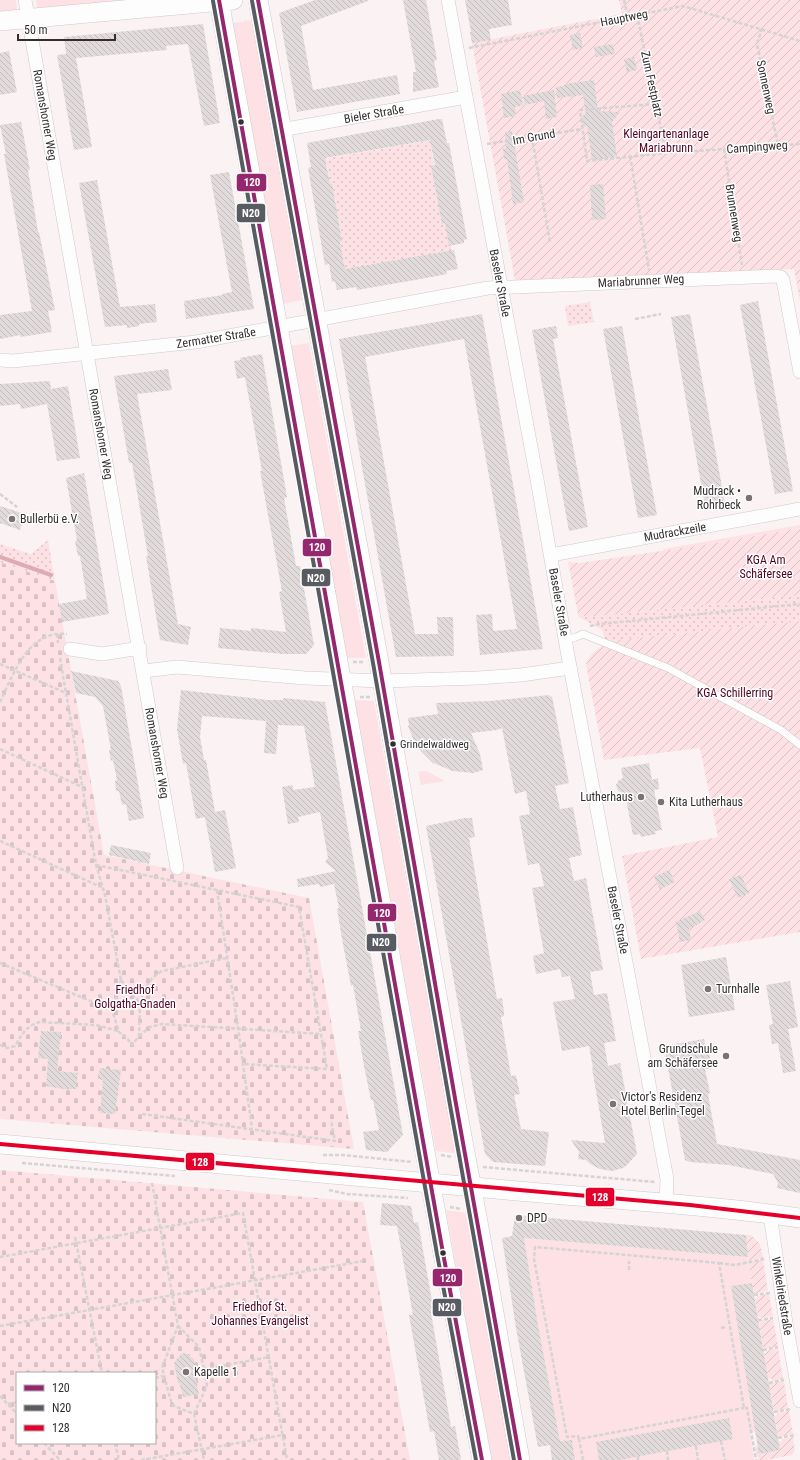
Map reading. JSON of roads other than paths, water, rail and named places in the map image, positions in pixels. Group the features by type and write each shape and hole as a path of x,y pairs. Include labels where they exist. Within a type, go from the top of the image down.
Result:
{"main road":[{"path":"0,21 26,9 224,0 277,327 430,1183 482,1460"},
{"path":"258,0 315,320 382,680 520,1460"},
{"path":"0,1144 666,1204 800,1218"}],"street":[{"name":"Baseler Straße","path":"448,0 551,555 570,668 667,1179 666,1204"},
{"name":"Romanshorner Weg","path":"26,9 140,648 177,868"},
{"name":"Bieler Straße","path":"281,130 466,98"},
{"name":"Mariabrunner Weg","path":"501,288 651,280 781,277 786,293 800,372"},
{"name":"Zermatter Straße","path":"0,360 13,361 196,342 488,288 501,288"},
{"name":"Mudrackzeile","path":"551,555 800,509"},
{"path":"63,651 102,654 140,648"},
{"path":"144,671 177,667 341,680 382,680 478,678 521,675 570,668"},
{"name":"Winkelriedstraße","path":"770,1214 796,1405"}],"lane":[{"path":"565,640 583,634 668,668 781,730 800,745"}],"waterway":[{"path":"0,557 51,575"}],"place":[{"name":"Mudrack • Rohrbeck","path":"749,498"},
{"name":"Bullerbü e.V.","path":"12,519"},
{"name":"Grindelwaldweg","path":"393,744"},
{"name":"Lutherhaus","path":"641,797"},
{"name":"Kita Lutherhaus","path":"661,802"},
{"name":"Turnhalle","path":"708,989"},
{"name":"Grundschule am Schäfersee","path":"726,1056"},
{"name":"Victor's Residenz Hotel Berlin-Tegel","path":"613,1104"},
{"name":"DPD","path":"519,1218"},
{"name":"Kapelle 1","path":"186,1372"}],"park label":[{"name":"Kleingartenanlage Mariabrunn","path":"666,141"},
{"name":"KGA Am Schäfersee","path":"766,567"},
{"name":"KGA Schillerring","path":"735,693"},
{"name":"Friedhof Golgatha-Gnaden","path":"135,997"},
{"name":"Friedhof St. Johannes Evangelist","path":"260,1314"}]}
